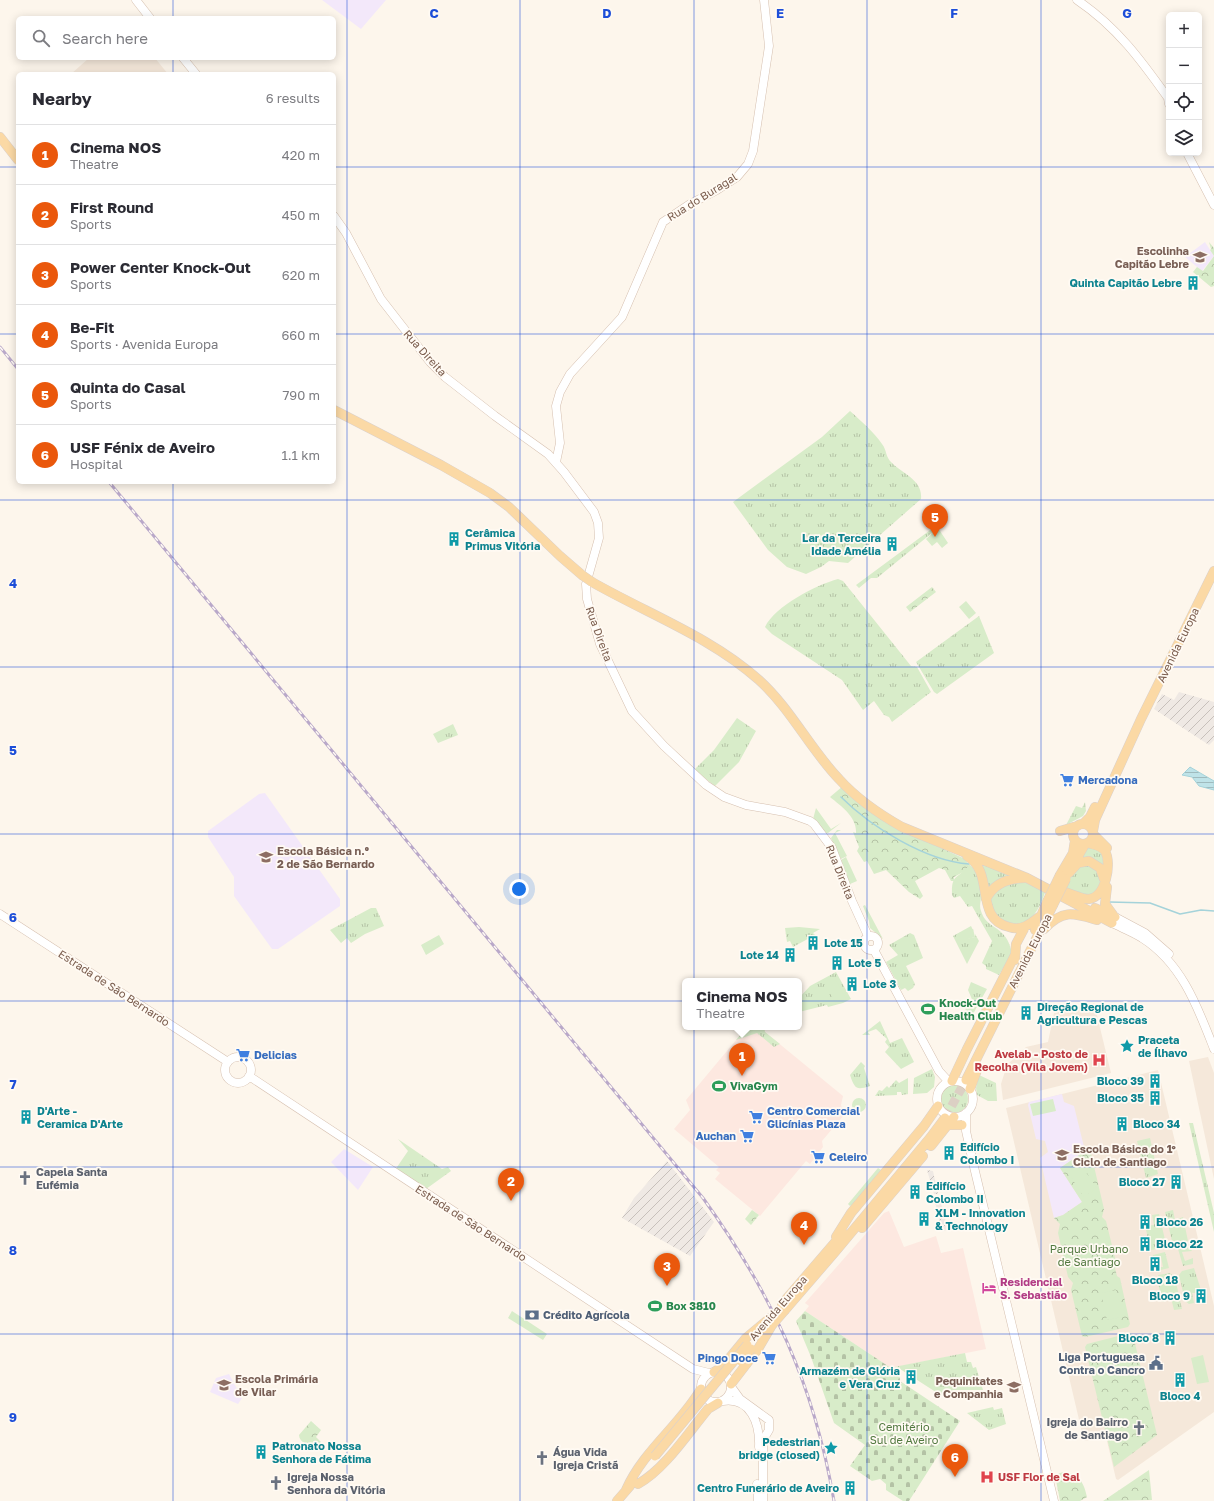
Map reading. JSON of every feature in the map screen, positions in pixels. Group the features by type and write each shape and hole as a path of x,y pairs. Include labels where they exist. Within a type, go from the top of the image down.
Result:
{"main road":[{"path":"136,0 148,16"},
{"name":"Rua do Buragal","path":"556,462 560,443 556,406 560,392 570,374 622,317 663,222 690,204 717,190 737,177 748,164 753,151 769,46 764,0"},
{"path":"1077,0 1093,11 1132,48 1166,95"},
{"path":"185,60 194,72"},
{"path":"0,137 16,157"},
{"path":"1189,156 1214,205"},
{"name":"Rua Direita","path":"336,219 346,233 381,299 430,362 445,377 495,416 548,454 586,500 598,523 599,538 586,584 587,599 600,644 632,711 664,746 706,785 724,797 746,805 785,812 810,821 814,824 832,848 868,936 875,937 878,940 878,945 874,950 939,1071"},
{"path":"336,411 441,465 490,493 509,507 560,556 592,582 692,635 735,660 774,696 838,779 854,794 885,817 902,827 1027,878 1114,920 1145,933 1174,960 1196,990 1214,1034"},
{"name":"Avenida Europa","path":"1080,825 1092,814 1141,719 1214,570"},
{"name":"Avenida Europa","path":"957,1080 1018,974 1037,936 1050,903 1065,876 1086,844 1092,839 1095,820 1141,719"},
{"path":"1065,892 1090,899 1099,895 1105,884 1107,858 1105,851 1100,846 1079,844 1074,839 1060,832 1080,825 1090,826 1093,832 1105,844 1109,854 1109,870 1105,901 1114,920"},
{"path":"928,838 985,855 1065,892 1143,938 1170,963 1190,992 1214,1049"},
{"name":"Avenida Europa","path":"1065,876 1073,853 1074,839"},
{"path":"955,849 969,857 974,862 984,881 989,914 1011,934 1016,944"},
{"path":"1065,876 1078,863 1089,861 1100,868 1105,884"},
{"path":"986,899 989,893 1006,880 1027,878"},
{"name":"Avenida Europa","path":"957,1080 1004,990 1040,916 1050,903"},
{"name":"Estrada de São Bernardo","path":"0,914 228,1062"},
{"path":"1037,936 1052,920 1067,914 1078,914 1114,920"},
{"path":"1004,990 1015,960 1016,944 1026,927 1040,916"},
{"path":"1002,926 1014,929 1026,927"},
{"path":"939,1090 957,1080 966,1049 1015,955"},
{"path":"1018,974 1018,986 994,1033 970,1089 972,1100 966,1113 964,1128 1054,1501"},
{"path":"236,1057 246,1060 251,1069 249,1076 240,1082 230,1080 225,1069 228,1062 236,1057"},
{"path":"964,1128 947,1116 937,1096 939,1090 939,1071 957,1080 970,1089"},
{"name":"Estrada de São Bernardo","path":"249,1076 693,1369 723,1373 740,1399 770,1420 769,1430"},
{"path":"834,1249 839,1231 851,1213 924,1126 947,1116 966,1113"},
{"path":"834,1249 852,1240 947,1116"},
{"name":"Avenida Europa","path":"617,1501 657,1457 771,1321 834,1249"},
{"path":"626,1490 635,1471 692,1402 701,1387 702,1380 712,1372 722,1367 746,1338 771,1321"},
{"path":"638,1484 647,1479 660,1467 708,1409 727,1398 731,1386 758,1349 771,1321"},
{"name":"Estrada de São Bernardo","path":"693,1369 705,1398 708,1401 720,1402"},
{"path":"720,1402 736,1401 749,1409 757,1420 758,1501"},
{"path":"758,1428 764,1432 769,1430"},
{"path":"763,1501 763,1440 769,1430"},
{"name":"Avenida Europa","path":"624,1501 657,1457"}],"shaded area":[{"path":"322,0 386,0 361,29"},
{"path":"87,60 157,60 166,72 73,72"},
{"name":"Escolinha Capitão Lebre","path":"1205,242 1214,256 1202,271 1185,257"},
{"path":"1179,692 1214,702 1214,740 1209,745 1154,709 1162,694 1174,700"},
{"name":"Escola Básica n.º 2 de São Bernardo","path":"265,793 340,899 340,906 278,949 272,949 234,896 234,877 208,837 208,831 259,794"},
{"path":"1094,1003 1111,1073 1003,1100 1001,1084 1007,1065 1026,1047 1048,1042 1054,1013"},
{"name":"Centro Comercial Glicínias Plaza","path":"744,1030 765,1030 765,1032 843,1096 841,1105 844,1115 822,1141 823,1147 810,1164 806,1161 760,1216 715,1179 720,1173 716,1170 719,1167 674,1129 690,1110 686,1100"},
{"path":"1208,1057 1214,1073 1214,1179 1189,1061"},
{"path":"1158,1070 1214,1306 1214,1412 1118,1480 1116,1479 1106,1437 1084,1441 1006,1108"},
{"name":"Escola Básica do 1° Ciclo de Santiago","path":"1062,1094 1064,1102 1074,1106 1085,1151 1060,1168 1082,1202 1063,1215 1054,1218 1040,1158 1048,1152 1045,1141 1036,1139 1028,1105 1029,1102"},
{"path":"344,1149 373,1167 358,1190 331,1162"},
{"path":"667,1161 714,1222 690,1256 622,1218 634,1198"},
{"path":"927,1170 933,1171 938,1194 934,1194"},
{"path":"939,1196 948,1229 942,1232 934,1197"},
{"path":"889,1211 904,1247 936,1236 941,1253 963,1248 986,1349 891,1368 805,1311 809,1306 805,1303 884,1213"},
{"name":"Escola Primária de Vilar","path":"229,1374 242,1398 238,1404 210,1392 216,1378"}],"green space":[{"path":"1209,242 1214,248 1214,256 1210,250"},
{"path":"1214,256 1214,286 1211,287 1193,272 1197,267 1203,271"},
{"path":"850,411 884,446 890,461 916,482 921,492 921,499 848,563 829,561 821,567 806,574 787,567 768,550 733,502 822,437"},
{"path":"937,525 938,528 877,578 871,578 859,588 856,585"},
{"path":"938,528 948,543 942,548 937,542 932,546 926,539"},
{"path":"838,579 843,581 911,666 917,667 931,692 892,722 889,717 884,715 874,701 863,710 842,680 772,634 765,627 778,611 797,597 819,586"},
{"path":"932,587 936,592 910,612 906,607"},
{"path":"966,601 976,613 969,619 959,607"},
{"path":"979,616 994,653 937,694 934,692 916,662"},
{"path":"737,718 756,731 739,762 715,786 694,770 714,750"},
{"path":"453,724 458,735 438,743 433,734"},
{"path":"843,786 908,833 963,858 969,864 965,871 954,877 954,881 951,881 945,870 939,868 915,881 923,896 920,899 909,892 886,870 874,874 867,861 864,862 857,851 859,847 853,832 856,833 854,822 848,812 830,797"},
{"path":"1085,802 1086,811 1083,816 1066,825 1076,806 1082,808"},
{"path":"816,808 831,829 841,823 828,833 825,833 813,819"},
{"path":"837,830 841,830 835,833 847,856 841,859 831,838"},
{"path":"1090,847 1101,850 1105,869 1099,862 1081,859 1087,848"},
{"path":"846,857 857,881 850,884 841,860"},
{"path":"975,858 1015,875 988,891"},
{"path":"969,864 975,870 980,883 981,911 987,922 1004,935 1012,953 999,975 986,969 986,966 982,963 992,941 972,906 968,907 960,896 954,898 952,895 954,879"},
{"path":"1087,864 1094,866 1101,882 1098,892 1087,896 1065,888 1075,868"},
{"path":"1025,880 1046,890 1042,902 1031,918 1026,922 1014,925 994,916 989,899 997,888"},
{"path":"865,905 883,939 870,928 863,906"},
{"path":"371,908 376,908 384,926 365,934 351,943 347,938 341,943 330,930"},
{"path":"971,926 973,929 961,940 975,937 975,934 979,941 967,964 953,936"},
{"path":"799,927 820,929 813,933 815,935 793,947 790,941 787,942 785,928"},
{"path":"973,929 975,937 961,941 959,933"},
{"path":"910,933 914,935 923,958 906,966 915,984 913,988 908,991 905,988 901,990 886,962 898,955 889,945"},
{"path":"439,935 444,944 426,955 421,945"},
{"path":"836,972 851,999 828,1007 827,1005 802,1011 802,995 810,986"},
{"path":"834,977 846,999 836,1004 824,982"},
{"path":"971,982 987,989 973,1014 965,1009 974,1004 968,990"},
{"path":"880,1021 890,1043 902,1038 914,1062 901,1069 885,1052 889,1047 885,1042 887,1039 876,1029 868,1032 870,1035 862,1035"},
{"path":"744,1030 765,1030 765,1032 780,1044 774,1047 757,1033 736,1040"},
{"path":"861,1062 865,1066 864,1068 870,1086 857,1088 853,1084 850,1075"},
{"path":"932,1069 935,1077 934,1087 927,1093 913,1094 914,1078"},
{"path":"979,1075 996,1083 997,1101 988,1101 977,1095 976,1088"},
{"path":"908,1078 908,1094 902,1095 901,1092 897,1092 897,1095 875,1096 879,1090 882,1091 887,1086 889,1088 896,1080 899,1083"},
{"path":"954,1085 964,1089 968,1099 964,1109 954,1113 944,1109 940,1099 944,1089"},
{"path":"856,1098 862,1098 866,1102 866,1108 862,1112 856,1112 852,1108 852,1102"},
{"path":"1053,1099 1056,1111 1033,1116 1030,1104"},
{"path":"1189,1123 1193,1123 1214,1213 1214,1232"},
{"path":"1150,1138 1158,1174 1146,1178 1137,1141"},
{"path":"398,1139 442,1169 448,1167 451,1171 426,1189 395,1170 408,1151"},
{"name":"Parque Urbano de Santiago","path":"1088,1147 1090,1149 1104,1209 1102,1217 1106,1221 1117,1266 1115,1268 1117,1276 1120,1278 1130,1324 1128,1327 1085,1337 1082,1336 1071,1290 1073,1283 1068,1277 1058,1233 1060,1224 1054,1218 1063,1215 1082,1202 1060,1168 1085,1151 1084,1148"},
{"path":"1081,1165 1097,1188 1084,1197 1069,1174"},
{"path":"878,1168 881,1170 855,1203 850,1206 848,1204"},
{"path":"752,1210 759,1215 751,1225 745,1219"},
{"path":"1173,1210 1175,1220 1183,1217 1188,1241 1176,1243 1172,1241 1165,1212"},
{"path":"1159,1214 1166,1244 1164,1248 1151,1250 1145,1226 1154,1225 1152,1215"},
{"path":"1189,1247 1192,1251 1182,1252 1185,1261 1193,1258 1193,1264 1183,1266 1178,1249"},
{"path":"1165,1252 1169,1268 1157,1271 1155,1267 1163,1267 1161,1257 1152,1260 1153,1255"},
{"path":"1194,1268 1202,1293 1192,1293 1194,1303 1189,1304 1185,1301 1179,1275 1182,1271"},
{"path":"1170,1273 1175,1278 1182,1309 1174,1310 1171,1298 1163,1302 1157,1280 1159,1280 1158,1275"},
{"path":"1116,1290 1122,1317 1107,1320 1101,1293"},
{"path":"512,1311 547,1334 543,1340 508,1318"},
{"name":"Cemitério Sul de Aveiro","path":"805,1311 891,1368 899,1366 900,1381 960,1421 909,1501 903,1501 886,1490 886,1484 880,1479 872,1481 850,1466 865,1445 834,1423 811,1357 796,1321"},
{"path":"1130,1333 1133,1335 1157,1435 1114,1467 1085,1347 1087,1344"},
{"path":"965,1353 967,1362 971,1362 973,1368 976,1367 983,1390 953,1390 942,1396 900,1369 899,1366"},
{"path":"1203,1355 1209,1382 1197,1384 1191,1358"},
{"path":"993,1407 994,1410 1002,1408 1006,1424 989,1430 967,1413"},
{"path":"311,1421 321,1430 316,1437 321,1442 316,1449 299,1438 299,1435"},
{"path":"1149,1470 1152,1500 1103,1501"},
{"path":"1063,1472 1073,1474 1080,1480 1087,1497 1080,1501 1060,1501 1055,1475"}],"water":[{"path":"1190,767 1214,781 1214,790 1199,786 1192,777 1182,775"}],"waterway":[{"path":"841,797 868,820 900,841 935,856 969,864"},
{"path":"1109,902 1150,903 1180,914 1201,910 1214,911"}],"tunnel":[{"path":"945,1118 966,1080"}],"railway":[{"path":"0,347 16,367"},
{"path":"111,484 703,1198 750,1269 787,1342 802,1379 815,1418 834,1501"}],"place":[{"name":"Escolinha Capitão Lebre","path":"1200,257"},
{"name":"Quinta Capitão Lebre","path":"1193,283"},
{"name":"Quinta do Casal","path":"935,537"},
{"name":"Cerâmica Primus Vitória","path":"454,539"},
{"name":"Lar da Terceira Idade Amélia","path":"892,544"},
{"name":"Mercadona","path":"1067,780"},
{"name":"Escola Básica n.º 2 de São Bernardo","path":"266,857"},
{"name":"Lote 15","path":"813,943"},
{"name":"Lote 14","path":"790,955"},
{"name":"Lote 5","path":"837,963"},
{"name":"Lote 3","path":"852,984"},
{"name":"Knock-Out Health Club","path":"928,1009"},
{"name":"Direção Regional de Agricultura e Pescas","path":"1026,1013"},
{"name":"Praceta de Ílhavo","path":"1127,1046"},
{"name":"Delicias","path":"243,1055"},
{"name":"Avelab - Posto de Recolha (Vila Jovem)","path":"1099,1060"},
{"name":"Cinema NOS","path":"742,1076"},
{"name":"Bloco 39","path":"1155,1081"},
{"name":"VivaGym","path":"719,1086"},
{"name":"Bloco 35","path":"1155,1098"},
{"name":"D'Arte - Ceramica D'Arte","path":"26,1117"},
{"name":"Centro Comercial Glicínias Plaza","path":"756,1117"},
{"name":"Bloco 34","path":"1122,1124"},
{"name":"Auchan","path":"747,1136"},
{"name":"Edifício Colombo I","path":"949,1153"},
{"name":"Escola Básica do 1° Ciclo de Santiago","path":"1062,1155"},
{"name":"Celeiro","path":"818,1157"},
{"name":"Capela Santa Eufémia","path":"25,1178"},
{"name":"Bloco 27","path":"1176,1182"},
{"name":"Edifício Colombo II","path":"915,1192"},
{"name":"First Round","path":"511,1201"},
{"name":"XLM - Innovation & Technology","path":"924,1219"},
{"name":"Bloco 26","path":"1145,1222"},
{"name":"Bloco 22","path":"1145,1244"},
{"name":"Be-Fit","path":"804,1245"},
{"name":"Bloco 18","path":"1155,1264"},
{"name":"Power Center Knock-Out","path":"667,1286"},
{"name":"Residencial S. Sebastião","path":"989,1288"},
{"name":"Bloco 9","path":"1201,1296"},
{"name":"Box 3810","path":"655,1306"},
{"name":"Crédito Agrícola","path":"532,1315"},
{"name":"Bloco 8","path":"1170,1338"},
{"name":"Pingo Doce","path":"769,1358"},
{"name":"Liga Portuguesa Contra o Cancro","path":"1156,1363"},
{"name":"Armazém de Glória e Vera Cruz","path":"911,1377"},
{"name":"Bloco 4","path":"1180,1380"},
{"name":"Escola Primária de Vilar","path":"224,1385"},
{"name":"Pequinitates e Companhia","path":"1014,1387"},
{"name":"Igreja do Bairro de Santiago","path":"1139,1428"},
{"name":"Pedestrian bridge (closed)","path":"831,1448"},
{"name":"Patronato Nossa Senhora de Fátima","path":"261,1452"},
{"name":"Água Vida Igreja Cristã","path":"542,1458"},
{"name":"USF Fénix de Aveiro","path":"955,1477"},
{"name":"USF Flor de Sal","path":"987,1477"},
{"name":"Igreja Nossa Senhora da Vitória","path":"276,1483"},
{"name":"Centro Funerário de Aveiro","path":"850,1488"}]}
